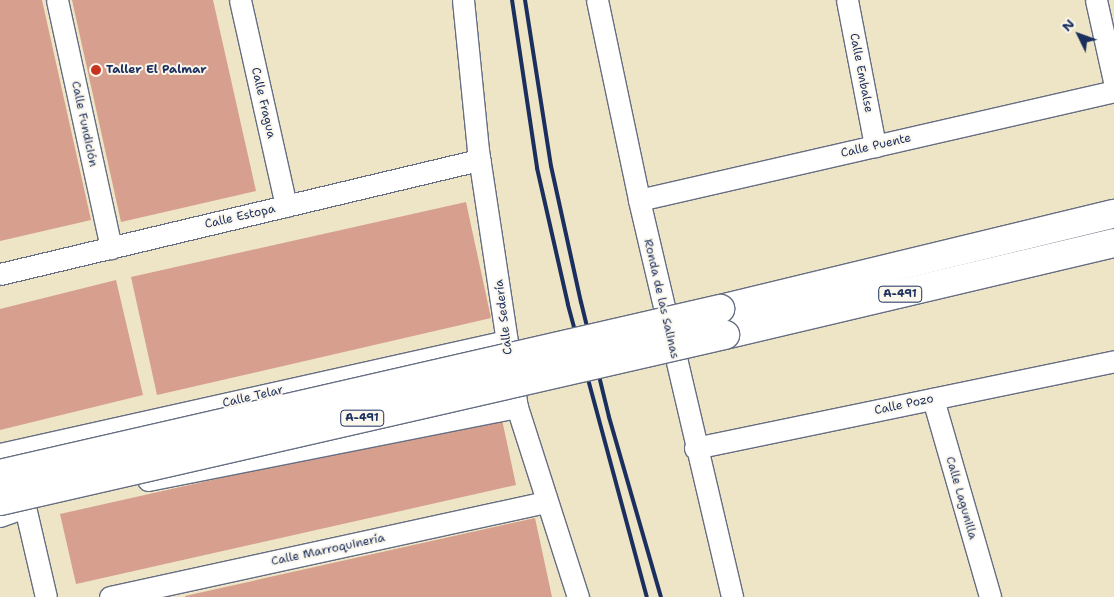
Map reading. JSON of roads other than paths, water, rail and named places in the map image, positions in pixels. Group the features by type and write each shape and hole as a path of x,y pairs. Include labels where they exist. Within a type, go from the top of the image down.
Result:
{"highway":[{"name":"A-491","path":"17,505 722,322 1114,214"},
{"name":"A-491","path":"0,474 722,322 1075,252 1114,242"}],"street":[{"name":"Calle Fundición","path":"57,0 111,248"},
{"name":"Calle Fragua","path":"240,0 286,206"},
{"name":"Calle Sedería","path":"463,0 480,160 506,319 506,341 518,407 546,502 578,597"},
{"name":"Ronda de las Salinas","path":"597,0 639,200 695,448 732,597"},
{"name":"Calle Embalse","path":"847,0 875,146"},
{"path":"1096,0 1114,81"},
{"name":"Calle Puente","path":"639,200 1114,91"},
{"name":"Calle Estopa","path":"0,274 480,160"},
{"name":"Calle Telar","path":"0,454 506,341"},
{"name":"Calle Pozo","path":"695,448 1114,361"},
{"name":"Calle Lagunilla","path":"933,399 990,597"},
{"path":"0,516 17,505 518,407"},
{"path":"0,464 24,481 17,505 46,597"},
{"name":"Calle Marroquinería","path":"110,597 546,502"}],"railway":[{"path":"512,0 537,168 568,305 647,597"},
{"path":"525,0 551,166 581,302 609,417 661,597"}],"place":[{"name":"Taller El Palmar","path":"96,70"}]}
